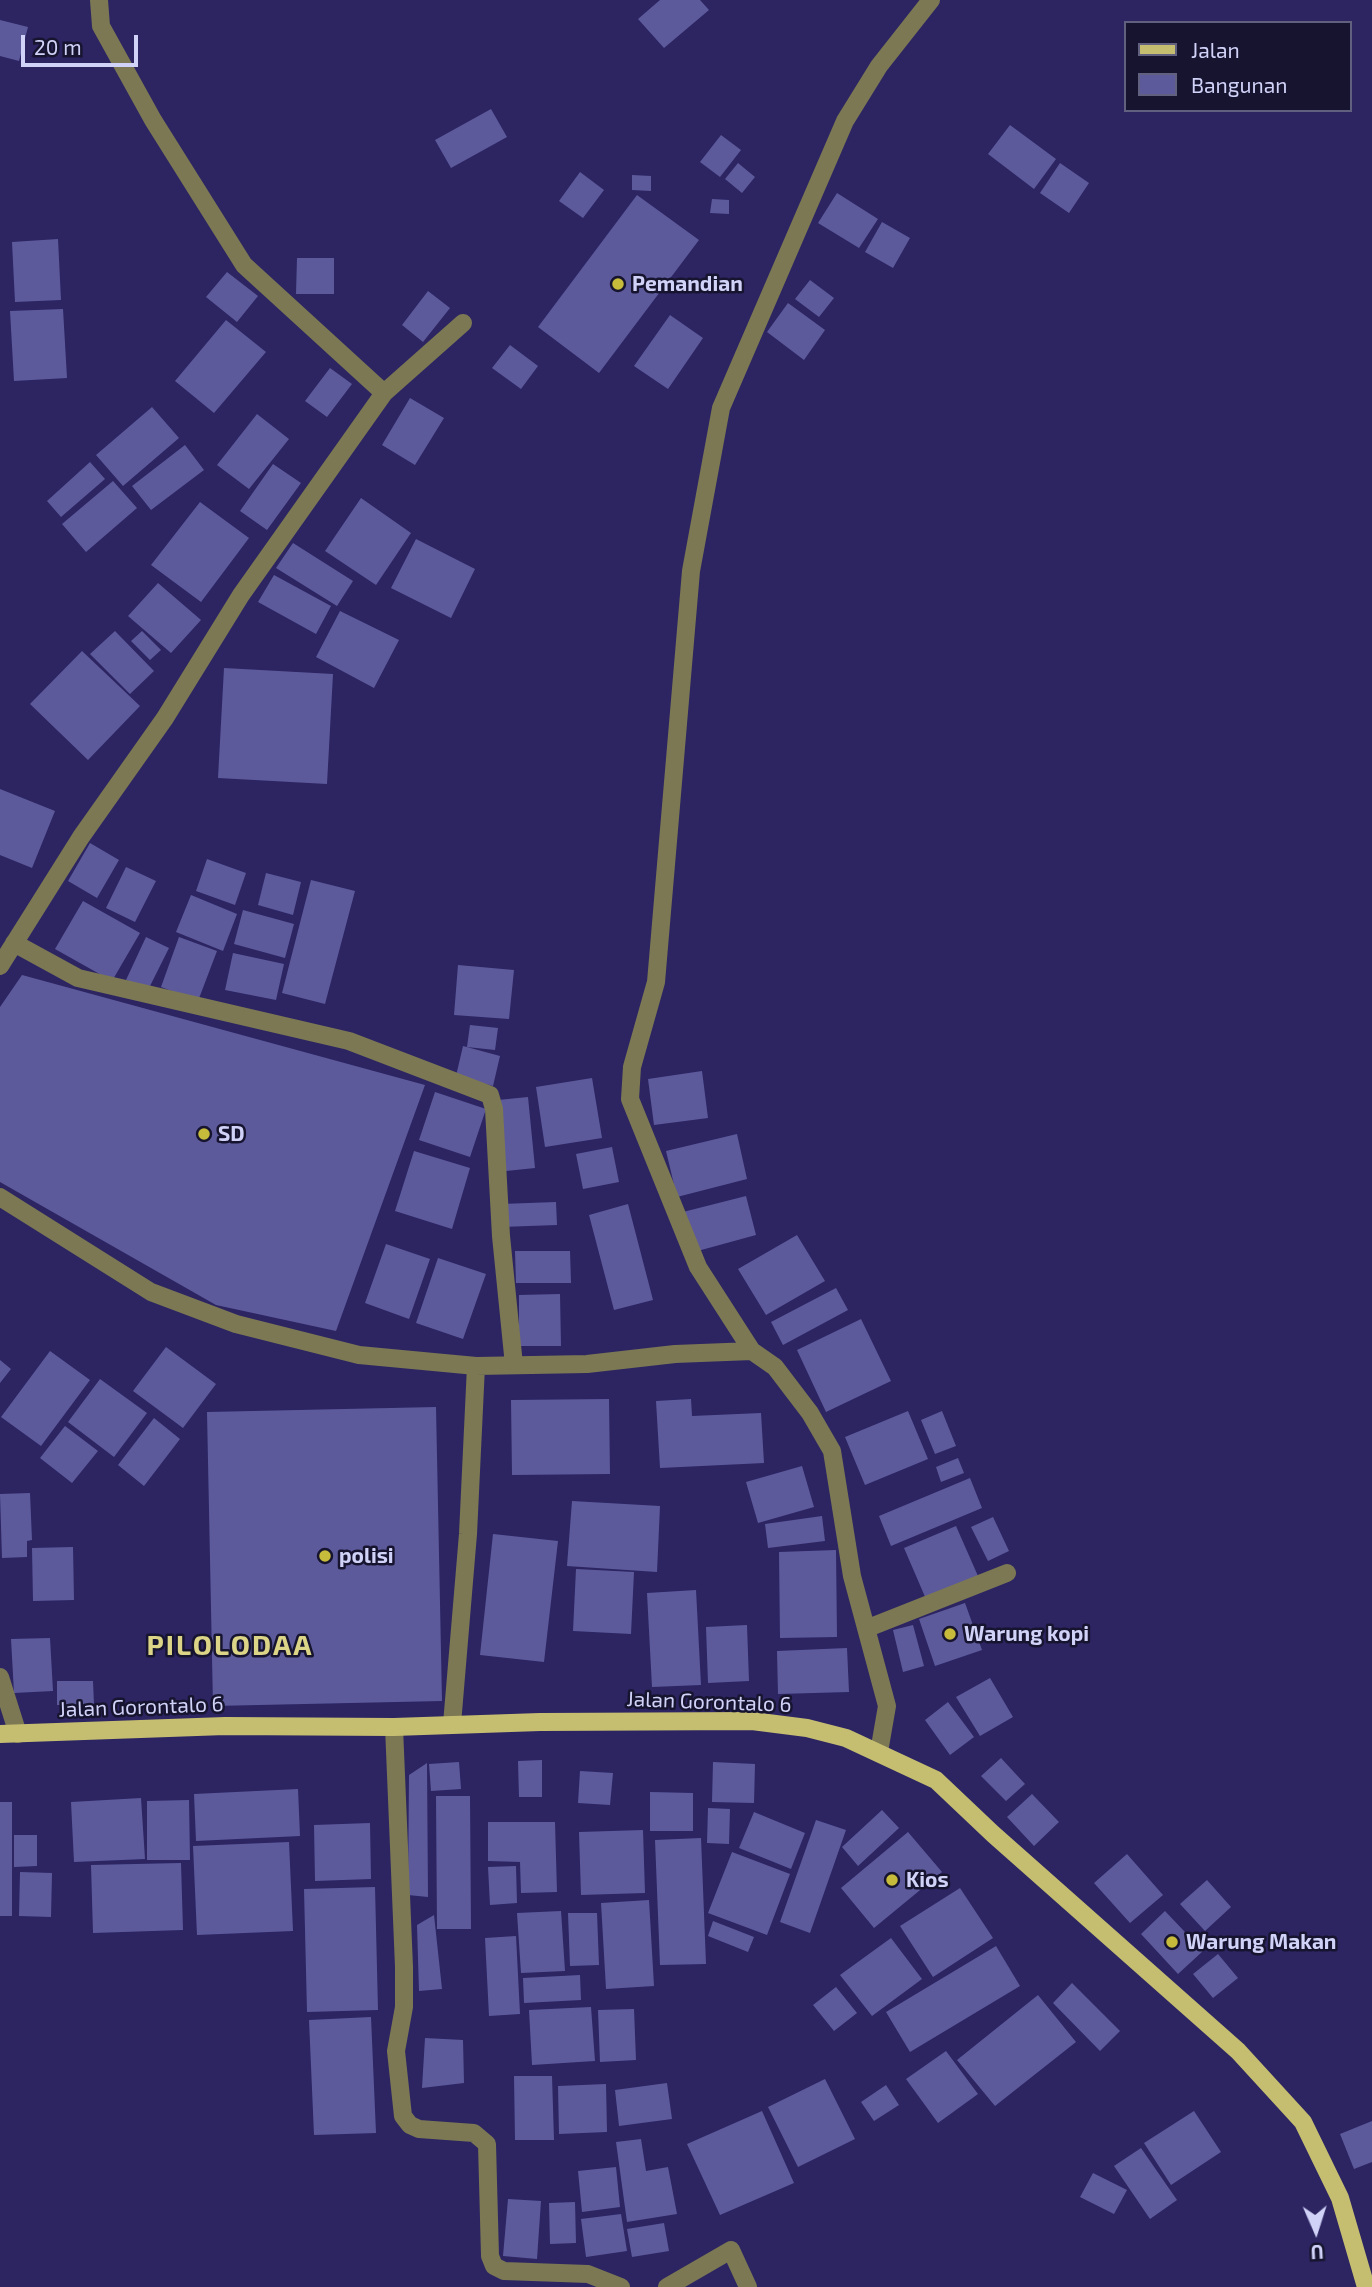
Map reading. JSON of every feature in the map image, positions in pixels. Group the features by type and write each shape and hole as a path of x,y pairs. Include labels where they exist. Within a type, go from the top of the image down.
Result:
{"main road":[{"name":"Jalan Gorontalo 6","path":"9,1734 225,1726 394,1727 752,1721 807,1728 846,1738 918,1769 952,1793 993,1834 1238,2051 1303,2122 1340,2198 1366,2287"}],"street":[{"path":"99,0 100,26 153,120 244,265 366,373 384,393"},
{"path":"879,1752 887,1706 852,1576 832,1451 810,1413 775,1367 752,1351 698,1267 630,1099 632,1067 656,982 691,571 721,408 781,277 845,121 879,66 931,0"},
{"path":"0,966 81,836 165,718 242,595 384,393 463,323"},
{"path":"14,943 78,978 349,1041 490,1095 494,1109 501,1236 514,1365"},
{"path":"0,1197 151,1292 236,1324 359,1355 476,1366 587,1364 675,1354 752,1351"},
{"path":"452,1724 468,1534 476,1366"},
{"path":"868,1628 1007,1573"},
{"path":"0,1677 9,1734"},
{"path":"394,1727 404,1966 404,2007 396,2051 403,2116 410,2125 419,2129 474,2133 487,2144 490,2256 494,2266 504,2271 588,2274 621,2287"},
{"path":"667,2287 731,2250 748,2287"}],"building":[{"path":"660,0 700,0 709,10 664,48 638,19"},
{"path":"0,20 28,27 19,61 0,56"},
{"path":"491,109 507,137 451,168 435,140"},
{"path":"1010,125 1056,159 1034,189 988,154"},
{"path":"721,135 741,150 720,177 700,162"},
{"path":"738,163 755,177 742,193 725,179"},
{"path":"1060,163 1089,183 1069,213 1040,193"},
{"path":"580,172 604,190 583,218 559,201"},
{"path":"632,175 651,176 651,191 632,190"},
{"path":"837,193 878,219 859,248 818,223"},
{"name":"Pemandian","path":"637,195 699,240 599,373 538,327"},
{"path":"712,199 729,200 729,214 710,213"},
{"path":"882,222 910,238 893,268 865,252"},
{"path":"58,239 61,300 15,302 12,242"},
{"path":"297,258 334,258 334,294 296,294"},
{"path":"227,272 258,296 237,322 206,297"},
{"path":"810,280 834,298 819,317 795,299"},
{"path":"428,291 450,308 423,342 402,325"},
{"path":"788,303 825,330 804,360 767,332"},
{"path":"63,309 67,378 14,381 10,311"},
{"path":"670,315 703,338 668,389 634,366"},
{"path":"226,320 266,352 214,413 175,381"},
{"path":"510,345 538,366 521,389 492,368"},
{"path":"330,368 352,384 327,417 305,401"},
{"path":"410,398 444,418 415,465 382,445"},
{"path":"152,407 179,438 123,486 96,455"},
{"path":"257,414 289,439 249,489 217,465"},
{"path":"185,445 204,470 151,510 132,486"},
{"path":"90,462 105,479 61,517 47,501"},
{"path":"273,464 301,483 267,530 240,511"},
{"path":"113,481 137,508 86,552 62,524"},
{"path":"361,498 411,533 376,585 325,551"},
{"path":"200,502 249,538 201,602 151,565"},
{"path":"416,539 475,569 451,618 391,588"},
{"path":"293,543 353,581 337,606 276,568"},
{"path":"274,575 331,606 316,634 258,602"},
{"path":"158,583 201,620 171,653 128,616"},
{"path":"340,611 399,640 374,688 316,657"},
{"path":"115,631 154,671 130,694 90,654"},
{"path":"142,631 161,650 150,660 131,641"},
{"path":"82,651 140,706 88,760 30,704"},
{"path":"224,668 333,674 327,784 218,778"},
{"path":"0,789 55,811 32,868 0,855"},
{"path":"90,843 119,860 97,898 68,881"},
{"path":"207,859 246,873 235,905 196,891"},
{"path":"126,867 156,881 135,922 106,908"},
{"path":"266,873 301,882 293,915 258,905"},
{"path":"311,880 355,891 325,1004 282,993"},
{"path":"191,895 237,914 223,951 176,932"},
{"path":"83,901 140,933 112,981 55,949"},
{"path":"243,910 294,924 285,958 234,944"},
{"path":"146,937 169,948 148,990 126,980"},
{"path":"179,937 217,951 198,1001 161,987"},
{"path":"233,953 284,964 276,1000 225,990"},
{"path":"458,965 514,970 509,1019 454,1015"},
{"name":"SD","path":"22,975 425,1085 336,1331 216,1305 0,1182 0,1007"},
{"path":"470,1025 498,1028 495,1050 467,1047"},
{"path":"463,1046 500,1056 493,1086 456,1076"},
{"path":"702,1071 708,1118 654,1125 648,1079"},
{"path":"592,1078 602,1138 545,1147 536,1087"},
{"path":"435,1092 486,1109 470,1157 419,1140"},
{"path":"528,1097 535,1168 506,1171 498,1100"},
{"path":"737,1134 747,1179 677,1197 666,1151"},
{"path":"612,1147 619,1182 583,1189 576,1154"},
{"path":"414,1151 470,1168 452,1229 395,1211"},
{"path":"746,1196 756,1235 694,1252 683,1212"},
{"path":"556,1202 557,1225 501,1227 501,1204"},
{"path":"628,1204 653,1300 614,1310 589,1215"},
{"path":"797,1235 825,1281 766,1315 738,1269"},
{"path":"386,1244 430,1259 409,1319 365,1303"},
{"path":"515,1251 570,1251 571,1283 516,1283"},
{"path":"438,1258 486,1274 463,1339 416,1323"},
{"path":"836,1288 848,1310 783,1345 771,1322"},
{"path":"560,1294 561,1346 519,1346 519,1295"},
{"path":"861,1319 891,1381 826,1412 797,1350"},
{"path":"166,1347 216,1384 183,1428 133,1391"},
{"path":"50,1351 90,1380 41,1446 1,1417"},
{"path":"0,1360 11,1369 0,1383"},
{"path":"100,1379 147,1413 114,1457 68,1422"},
{"path":"609,1399 610,1474 512,1475 511,1400"},
{"path":"691,1399 692,1416 761,1413 764,1463 660,1468 656,1401"},
{"name":"polisi","path":"436,1407 442,1701 213,1706 207,1412"},
{"path":"908,1411 928,1459 865,1485 845,1437"},
{"path":"942,1411 956,1446 935,1454 921,1420"},
{"path":"154,1418 180,1439 144,1486 118,1465"},
{"path":"65,1426 98,1451 72,1483 40,1458"},
{"path":"958,1458 964,1473 941,1482 936,1467"},
{"path":"802,1466 814,1507 758,1523 746,1482"},
{"path":"970,1478 982,1508 891,1546 879,1516"},
{"path":"30,1493 32,1540 27,1541 27,1557 2,1558 0,1494"},
{"path":"572,1501 660,1506 657,1572 567,1566"},
{"path":"822,1516 825,1541 768,1548 765,1524"},
{"path":"993,1517 1009,1551 988,1561 971,1527"},
{"path":"956,1526 978,1576 926,1599 904,1548"},
{"path":"493,1534 558,1541 544,1662 480,1655"},
{"path":"73,1547 74,1600 33,1601 32,1548"},
{"path":"836,1550 837,1637 780,1638 779,1552"},
{"path":"576,1569 634,1572 631,1634 573,1631"},
{"path":"696,1590 701,1685 652,1687 647,1593"},
{"name":"Warung kopi","path":"965,1603 982,1650 935,1666 919,1619"},
{"path":"747,1625 749,1681 708,1683 706,1627"},
{"path":"913,1625 924,1666 903,1672 893,1630"},
{"path":"50,1638 53,1691 14,1693 11,1639"},
{"path":"847,1648 849,1692 778,1694 777,1651"},
{"path":"990,1678 1013,1717 980,1736 956,1697"},
{"path":"57,1681 93,1681 94,1705 57,1705"},
{"path":"948,1702 974,1737 950,1755 925,1720"},
{"path":"1001,1758 1025,1784 1006,1801 981,1776"},
{"path":"542,1760 542,1797 519,1797 518,1761"},
{"path":"459,1762 461,1789 431,1791 429,1764"},
{"path":"713,1762 755,1764 754,1803 712,1802"},
{"path":"427,1763 428,1897 408,1895 409,1775"},
{"path":"580,1771 613,1773 610,1805 578,1803"},
{"path":"298,1789 300,1836 196,1841 194,1794"},
{"path":"650,1792 693,1793 693,1831 650,1831"},
{"path":"1032,1794 1059,1822 1034,1846 1007,1817"},
{"path":"436,1796 470,1796 471,1929 437,1929"},
{"path":"141,1798 145,1859 74,1862 71,1802"},
{"path":"189,1800 190,1860 147,1860 147,1801"},
{"path":"0,1802 12,1802 12,1916 0,1916"},
{"path":"708,1808 730,1809 729,1844 707,1843"},
{"path":"882,1810 899,1828 858,1866 842,1847"},
{"path":"754,1812 805,1833 791,1869 739,1848"},
{"path":"816,1820 846,1830 810,1933 780,1922"},
{"path":"488,1822 555,1822 557,1892 521,1893 520,1862 488,1861"},
{"path":"370,1823 371,1879 315,1881 314,1825"},
{"path":"643,1830 645,1893 581,1895 579,1832"},
{"name":"Kios","path":"908,1832 942,1872 874,1928 841,1888"},
{"path":"14,1835 37,1835 37,1866 14,1867"},
{"path":"701,1838 706,1964 660,1965 655,1840"},
{"path":"289,1842 293,1931 197,1935 193,1846"},
{"path":"732,1852 790,1874 767,1935 708,1913"},
{"path":"1127,1854 1163,1895 1130,1923 1094,1883"},
{"path":"181,1863 183,1930 93,1933 91,1865"},
{"path":"516,1866 517,1903 490,1905 488,1867"},
{"path":"20,1872 52,1873 51,1917 19,1916"},
{"path":"1207,1880 1231,1907 1205,1931 1180,1904"},
{"path":"375,1887 378,2010 307,2012 304,1889"},
{"path":"960,1888 993,1938 933,1977 900,1926"},
{"path":"649,1900 654,1986 606,1989 601,1903"},
{"path":"561,1911 565,1971 521,1973 517,1913"},
{"name":"Warung Makan","path":"1165,1911 1203,1951 1178,1974 1141,1934"},
{"path":"568,1913 597,1913 599,1965 570,1966"},
{"path":"434,1915 442,1989 419,1991 417,1925"},
{"path":"713,1921 754,1937 748,1952 708,1936"},
{"path":"516,1936 520,2014 489,2016 485,1938"},
{"path":"891,1938 922,1979 872,2016 840,1975"},
{"path":"996,1946 1020,1986 910,2052 886,2012"},
{"path":"1218,1954 1238,1978 1213,1998 1193,1974"},
{"path":"580,1975 581,2000 524,2003 523,1978"},
{"path":"1072,1983 1120,2031 1100,2051 1053,2003"},
{"path":"836,1987 857,2013 834,2031 813,2005"},
{"path":"1038,1995 1076,2042 995,2106 957,2060"},
{"path":"591,2007 595,2061 532,2065 529,2010"},
{"path":"634,2009 636,2060 600,2062 598,2010"},
{"path":"371,2017 376,2133 314,2135 309,2020"},
{"path":"425,2038 463,2040 464,2083 422,2088"},
{"path":"946,2051 978,2094 938,2123 906,2079"},
{"path":"514,2076 552,2076 554,2140 515,2140"},
{"path":"825,2079 855,2139 798,2167 768,2107"},
{"path":"667,2083 672,2119 619,2126 615,2090"},
{"path":"606,2084 607,2132 559,2134 558,2086"},
{"path":"886,2085 899,2105 874,2121 861,2102"},
{"path":"762,2111 794,2183 720,2215 687,2144"},
{"path":"1194,2111 1221,2152 1171,2185 1144,2143"},
{"path":"1372,2121 1372,2162 1354,2169 1340,2134"},
{"path":"641,2139 646,2171 668,2167 677,2214 627,2222 616,2142"},
{"path":"1141,2148 1177,2200 1150,2219 1114,2166"},
{"path":"616,2167 620,2207 582,2212 578,2171"},
{"path":"1093,2173 1127,2190 1114,2214 1080,2197"},
{"path":"508,2199 541,2201 537,2259 503,2256"},
{"path":"575,2202 576,2243 550,2244 549,2203"},
{"path":"621,2214 627,2251 586,2257 581,2219"},
{"path":"664,2223 669,2251 632,2257 627,2229"}],"place":[{"name":"Pemandian","path":"618,284"},
{"name":"SD","path":"204,1134"},
{"name":"polisi","path":"325,1556"},
{"name":"Warung kopi","path":"950,1634"},
{"name":"Kios","path":"892,1880"},
{"name":"Warung Makan","path":"1172,1942"}],"district":[{"name":"PILOLODAA","path":"230,1646"}]}
